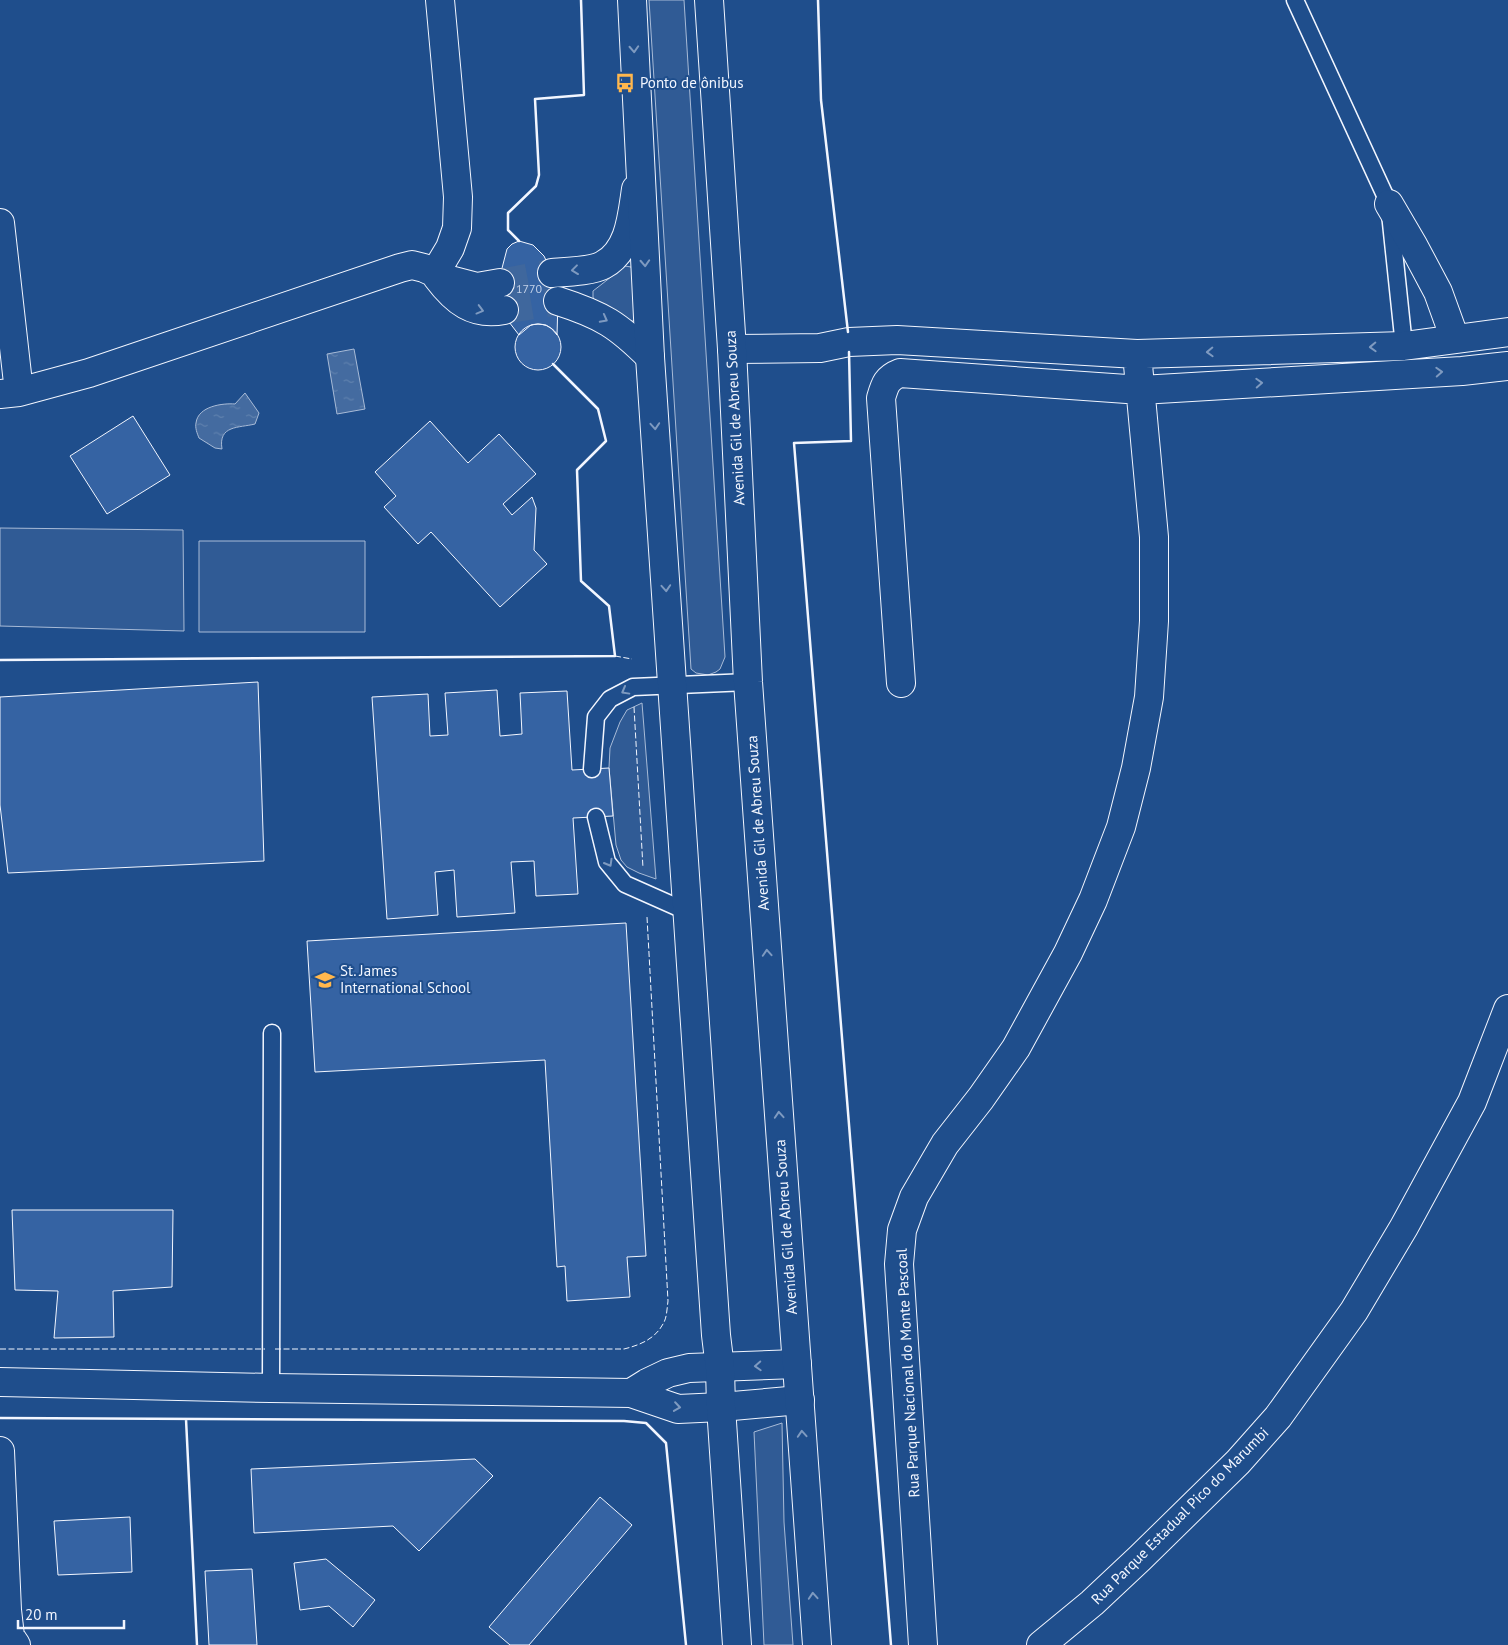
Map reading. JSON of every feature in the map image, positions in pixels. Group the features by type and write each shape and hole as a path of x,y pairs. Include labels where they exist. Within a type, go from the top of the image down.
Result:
{"street":[{"path":"435,273 450,248 457,228 458,197 440,0"},
{"path":"632,0 650,357 716,1335 720,1368 737,1645"},
{"path":"696,0 698,9 711,30"},
{"name":"Avenida Gil de Abreu Souza","path":"709,0 732,349 748,682 817,1645"},
{"path":"552,273 602,266 615,256 625,242 631,220 640,168"},
{"path":"1389,204 1438,292 1455,339"},
{"path":"0,223 9,393 89,373 400,268 412,266 424,268 450,280 477,287 500,283"},
{"path":"435,273 448,291 460,302 471,308 491,312 504,310"},
{"path":"558,301 590,311 611,322 629,335 650,357"},
{"path":"732,349 820,348 849,342 897,340 1137,354 1404,346 1508,332"},
{"name":"Rua Parque Nacional do Monte Pascoal","path":"923,1645 899,1264 902,1230 914,1197 934,1161 1016,1048 1068,953 1094,900 1121,827 1136,768 1149,697 1154,621 1154,537 1137,354"},
{"path":"900,683 881,398 884,386 889,378 900,373 1140,390 1462,371 1508,366"},
{"name":"Rua Parque Estadual Pico do Marumbi","path":"1042,1645 1099,1596 1238,1462 1278,1417 1306,1379 1354,1311 1404,1227 1472,1102 1508,1009"},
{"path":"631,1393 668,1373 689,1368 797,1364"},
{"path":"0,1382 631,1393 678,1409 800,1400"},
{"path":"0,1451 7,1610 10,1636 16,1645"}],"lane":[{"path":"1296,0 1389,204 1404,346"},
{"path":"592,769 596,717 610,700 633,687 748,682"},
{"path":"596,817 607,862 625,884 688,912"},
{"path":"271,1388 272,1033"}],"shaded area":[{"path":"649,0 684,0 725,657 720,669 708,675 696,673 691,669"},
{"path":"625,266 631,267 634,274 638,317 633,321 628,321 595,303 593,297 593,291"},
{"path":"0,528 183,530 184,631 0,626"},
{"path":"199,541 365,541 365,632 199,632"},
{"path":"642,703 656,879 627,867 621,860 616,845 609,768 610,748 620,722 627,710"},
{"path":"782,1423 784,1522 793,1645 764,1645 754,1432"}],"water":[{"path":"354,349 365,409 337,414 327,354"},
{"path":"245,393 259,413 255,424 236,427 226,432 223,436 222,449 215,448 199,438 196,425 201,413 218,405 235,404"}],"building":[{"path":"519,241 533,245 544,256 552,273 558,301 557,335 546,325 538,324 531,325 519,335 509,322 502,295 501,272 507,249"},
{"path":"538,324 551,328 557,334 561,347 557,360 551,366 538,370 525,366 519,360 515,347 519,334 525,328"},
{"path":"133,416 170,475 107,514 70,456"},
{"path":"430,421 468,463 499,434 536,474 503,504 512,515 532,497 536,508 534,550 547,564 500,607 431,532 418,544 384,507 396,496 375,472"},
{"path":"258,682 264,861 8,873 0,805 0,697"},
{"path":"497,690 500,736 522,734 520,693 567,691 572,770 609,768 613,816 573,818 578,894 536,896 534,861 511,862 515,913 457,917 454,870 435,872 438,915 387,919 372,697 428,694 430,736 448,735 445,693"},
{"path":"626,923 646,1256 627,1257 630,1297 567,1301 565,1266 557,1267 545,1060 315,1072 307,941"},
{"path":"12,1210 173,1210 172,1287 113,1291 114,1337 54,1338 58,1291 15,1290"},
{"path":"475,1459 493,1476 419,1551 393,1526 254,1533 251,1469"},
{"path":"600,1497 632,1525 529,1645 510,1645 489,1627"},
{"path":"130,1517 132,1572 58,1575 54,1521"},
{"path":"326,1559 375,1600 353,1627 329,1606 300,1610 294,1563"},
{"path":"252,1569 257,1645 209,1645 205,1571"}],"tunnel":[{"path":"500,283 552,273"},
{"path":"504,310 558,301"}],"fence":[{"path":"615,656 632,659"},
{"path":"634,707 643,868"},
{"path":"275,1349 624,1349 636,1346 656,1334 664,1322 668,1301 647,917"},
{"path":"0,1349 265,1349"}],"wall":[{"path":"519,241 508,230 508,213 536,186 539,175 535,99 584,95 581,0"},
{"path":"818,0 821,100 848,332"},
{"path":"849,352 851,441 794,443 891,1645"},
{"path":"0,660 615,656 609,606 581,581 577,470 606,441 598,409 553,364"},
{"path":"0,1418 624,1421 646,1423 666,1443 686,1645"},
{"path":"186,1419 197,1645"}],"place":[{"name":"Ponto de ônibus","path":"625,83"},
{"name":"St. James International School","path":"325,980"}]}
